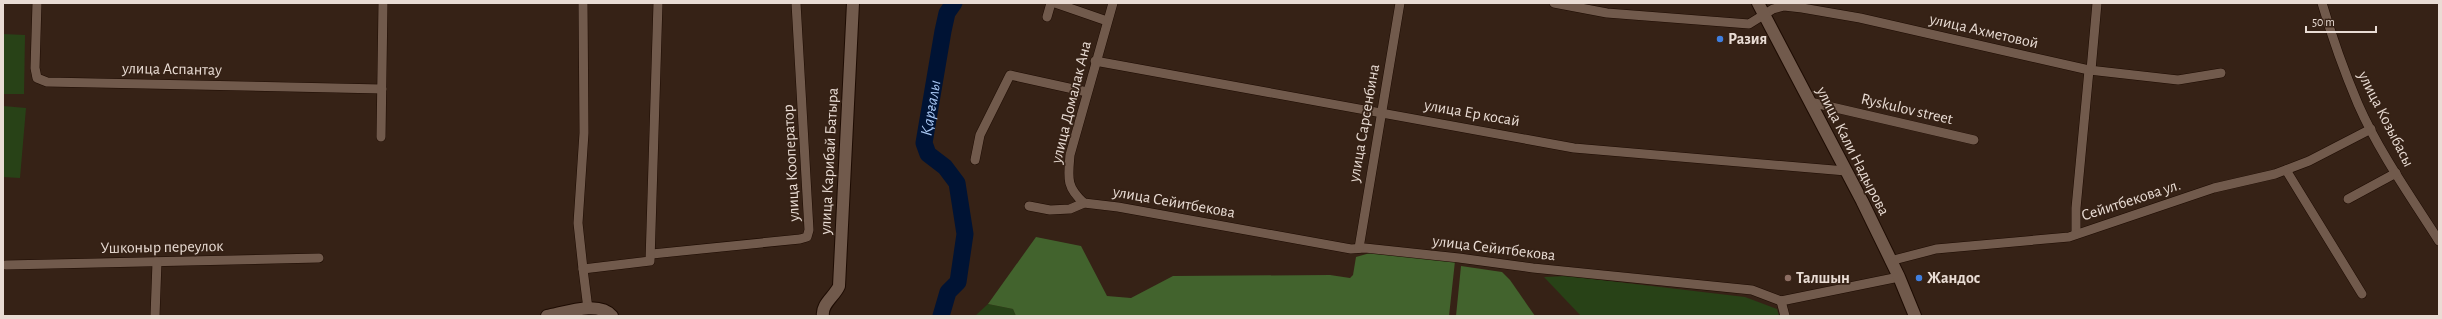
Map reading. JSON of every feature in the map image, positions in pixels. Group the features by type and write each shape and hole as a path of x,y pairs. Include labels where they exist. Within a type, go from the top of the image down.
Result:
{"street":[{"name":"улица Аспантау","path":"37,3 35,68 37,78 47,82 382,89"},
{"path":"381,137 383,3"},
{"path":"583,3 584,133 578,223 588,309"},
{"path":"652,254 658,3"},
{"name":"улица Кооператор","path":"583,269 647,263 650,261 652,254 800,239 807,237 809,230 796,3"},
{"name":"улица Карибай Батыра","path":"823,316 823,308 836,294 839,286 853,3"},
{"path":"1047,17 1050,3"},
{"path":"1055,3 1107,21"},
{"name":"улица Домалак Ана","path":"1084,203 1073,194 1068,179 1070,155 1095,61 1113,3"},
{"name":"улица Сарсенбина","path":"1359,248 1400,3"},
{"name":"улица Ахметовой","path":"1554,3 1607,12 1749,24 1763,15 1784,6 1860,18 2090,70 2178,80 2221,73"},
{"name":"улица Кали Надырова","path":"1758,3 1846,171 1899,277 1915,316"},
{"path":"2076,234 2076,208 2097,3"},
{"name":"улица Козыбасы","path":"2322,3 2347,76 2371,129 2396,173 2439,241"},
{"name":"улица Ер косай","path":"1095,61 1574,148 1846,171"},
{"path":"975,160 980,135 1010,75 1087,92"},
{"name":"Ryskulov street","path":"1810,102 1974,140"},
{"name":"Сейитбекова ул.","path":"1890,261 1936,249 2076,234 2214,188 2286,170 2309,161 2371,129"},
{"path":"2286,170 2362,294"},
{"path":"2348,199 2396,173"},
{"path":"1029,206 1050,210 1070,209 1084,203"},
{"name":"улица Сейитбекова","path":"1084,203 1352,249 1359,248 1459,258 1533,268 1752,290 1781,301"},
{"name":"Ушконыр переулок","path":"6,265 319,258"},
{"path":"155,316 157,262"},
{"path":"1785,316 1781,301 1899,277"},
{"path":"547,316 588,309 601,309 612,316"}],"green space":[{"path":"3,34 25,35 24,94 3,94"},
{"path":"3,106 26,108 20,178 3,177"},
{"path":"1036,237 1081,246 1107,296 1131,298 1173,276 1330,275 1350,278 1353,275 1356,257 1370,253 1455,261 1449,316 1016,316 1013,309 988,304"},
{"path":"1461,266 1502,272 1510,280 1535,316 1456,316"},
{"path":"1567,276 1745,297 1777,309 1779,316 1581,316 1544,277"},
{"path":"988,304 1013,309 1016,316 975,316"}],"waterway":[{"name":"Қарғалы","path":"941,316 948,292 958,282 965,234 957,183 945,167 928,154 924,143 943,31 947,13 954,3"}],"place":[{"name":"Разия","path":"1720,39"},
{"name":"Талшын","path":"1788,278"},
{"name":"Жандос","path":"1919,278"}]}
